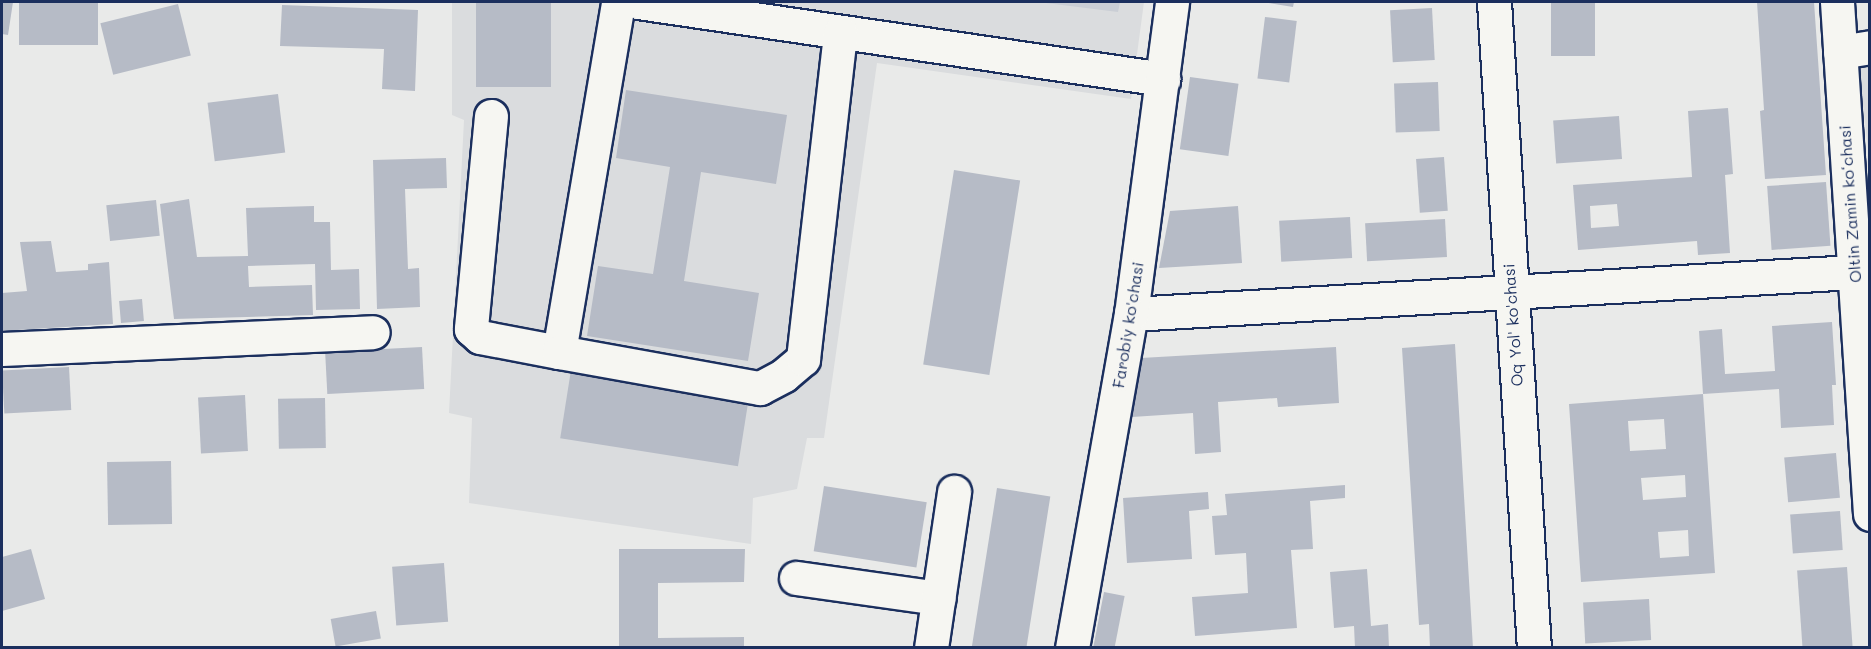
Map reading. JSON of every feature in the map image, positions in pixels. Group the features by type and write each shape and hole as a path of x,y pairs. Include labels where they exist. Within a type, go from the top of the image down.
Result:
{"street":[{"path":"559,352 618,2"},
{"path":"638,2 1163,79"},
{"name":"Farobiy ko'chasi","path":"1072,648 1131,314 1172,2"},
{"name":"Oq Yol' ko'chasi","path":"1494,2 1534,648"},
{"name":"Oltin Zamin koʻchasi","path":"1837,2 1855,49 1869,514"},
{"path":"491,116 471,329 480,337 760,388 784,375 802,359 840,32"},
{"path":"1131,314 1862,272"},
{"path":"2,349 373,332"},
{"path":"931,648 954,492"},
{"path":"796,578 939,598"}],"shaded area":[{"path":"452,2 1144,2 1131,99 877,63 824,438 807,438 797,489 753,498 751,544 469,503 472,418 449,413 464,120 452,115"},
{"path":"1038,2 1120,2 1118,12"},
{"path":"1870,67 1869,158 1859,68"}],"building":[{"path":"2,2 13,2 8,35 2,34"},
{"path":"19,2 98,2 98,45 19,45"},
{"path":"476,2 551,2 551,87 476,87"},
{"path":"1262,2 1294,2 1293,7"},
{"path":"1551,2 1595,2 1595,56 1551,56"},
{"path":"1757,2 1814,2 1826,175 1765,179 1760,111 1764,110"},
{"path":"178,4 191,55 113,75 100,23"},
{"path":"282,5 418,10 415,91 382,89 384,49 280,46"},
{"path":"1432,8 1435,60 1393,62 1390,10"},
{"path":"1265,17 1297,21 1289,82 1257,79"},
{"path":"1190,77 1239,84 1228,156 1180,149"},
{"path":"1438,82 1440,131 1396,133 1394,84"},
{"path":"626,90 787,115 776,184 701,172 684,281 759,293 748,361 587,336 598,266 653,274 670,167 616,158"},
{"path":"278,94 285,153 215,161 208,103"},
{"path":"1728,108 1733,174 1725,175 1730,253 1698,255 1697,241 1578,250 1573,185 1692,177 1688,111","holes":["1617,204 1619,226 1591,228 1590,206"]},
{"path":"1619,116 1622,159 1556,163 1553,121"},
{"path":"1444,157 1448,211 1420,213 1416,159"},
{"path":"446,158 447,188 405,189 408,269 419,268 420,307 377,309 373,160"},
{"path":"954,170 1020,180 989,375 923,365"},
{"path":"1826,182 1830,246 1772,250 1767,186"},
{"path":"189,199 197,257 248,256 246,208 314,206 314,222 330,222 331,270 359,269 360,309 316,310 315,264 248,266 249,287 312,285 313,315 174,319 160,204"},
{"path":"156,200 160,236 110,241 106,205"},
{"path":"1238,206 1242,263 1159,268 1170,211"},
{"path":"1350,217 1352,258 1281,262 1279,221"},
{"path":"1445,219 1447,257 1367,261 1365,223"},
{"path":"51,241 56,272 88,270 88,264 109,262 113,324 2,331 2,293 27,291 20,242"},
{"path":"142,299 144,321 121,323 119,301"},
{"path":"1832,322 1836,385 1832,385 1834,425 1781,428 1779,389 1703,394 1699,331 1722,329 1725,374 1775,371 1772,326"},
{"path":"1455,344 1473,648 1430,648 1429,624 1419,625 1402,348"},
{"path":"422,347 424,389 327,394 325,352"},
{"path":"1336,347 1339,403 1278,407 1277,398 1218,402 1221,452 1195,454 1193,413 1132,417 1141,358"},
{"path":"69,367 71,410 4,413 2,371"},
{"path":"571,370 749,398 738,466 560,438"},
{"path":"1703,394 1715,573 1581,582 1569,404","holes":["1664,419 1666,449 1630,451 1628,421","1685,475 1686,497 1643,500 1641,478","1688,530 1689,556 1660,558 1658,532"]},
{"path":"245,395 248,451 201,453 198,397"},
{"path":"325,398 326,448 279,449 278,399"},
{"path":"1836,453 1840,498 1788,502 1784,458"},
{"path":"171,461 172,524 108,525 107,462"},
{"path":"1345,485 1345,498 1310,501 1313,549 1291,550 1297,628 1195,636 1192,597 1248,593 1246,553 1215,555 1212,516 1227,515 1225,494"},
{"path":"824,486 927,502 916,567 814,551"},
{"path":"997,488 1050,496 1026,648 972,648"},
{"path":"1208,492 1209,509 1189,511 1192,559 1127,563 1123,498"},
{"path":"1840,511 1843,550 1793,553 1790,514"},
{"path":"31,549 45,599 2,611 2,557"},
{"path":"619,549 745,549 744,582 658,583 658,638 744,637 744,648 619,648"},
{"path":"444,563 448,622 396,625 392,567"},
{"path":"1847,567 1853,648 1803,648 1797,570"},
{"path":"1367,569 1371,626 1388,624 1389,648 1355,648 1354,626 1334,628 1330,572"},
{"path":"1104,592 1125,596 1115,648 1093,648"},
{"path":"1649,599 1651,640 1585,643 1583,602"},
{"path":"376,611 381,639 336,647 331,619"}]}
